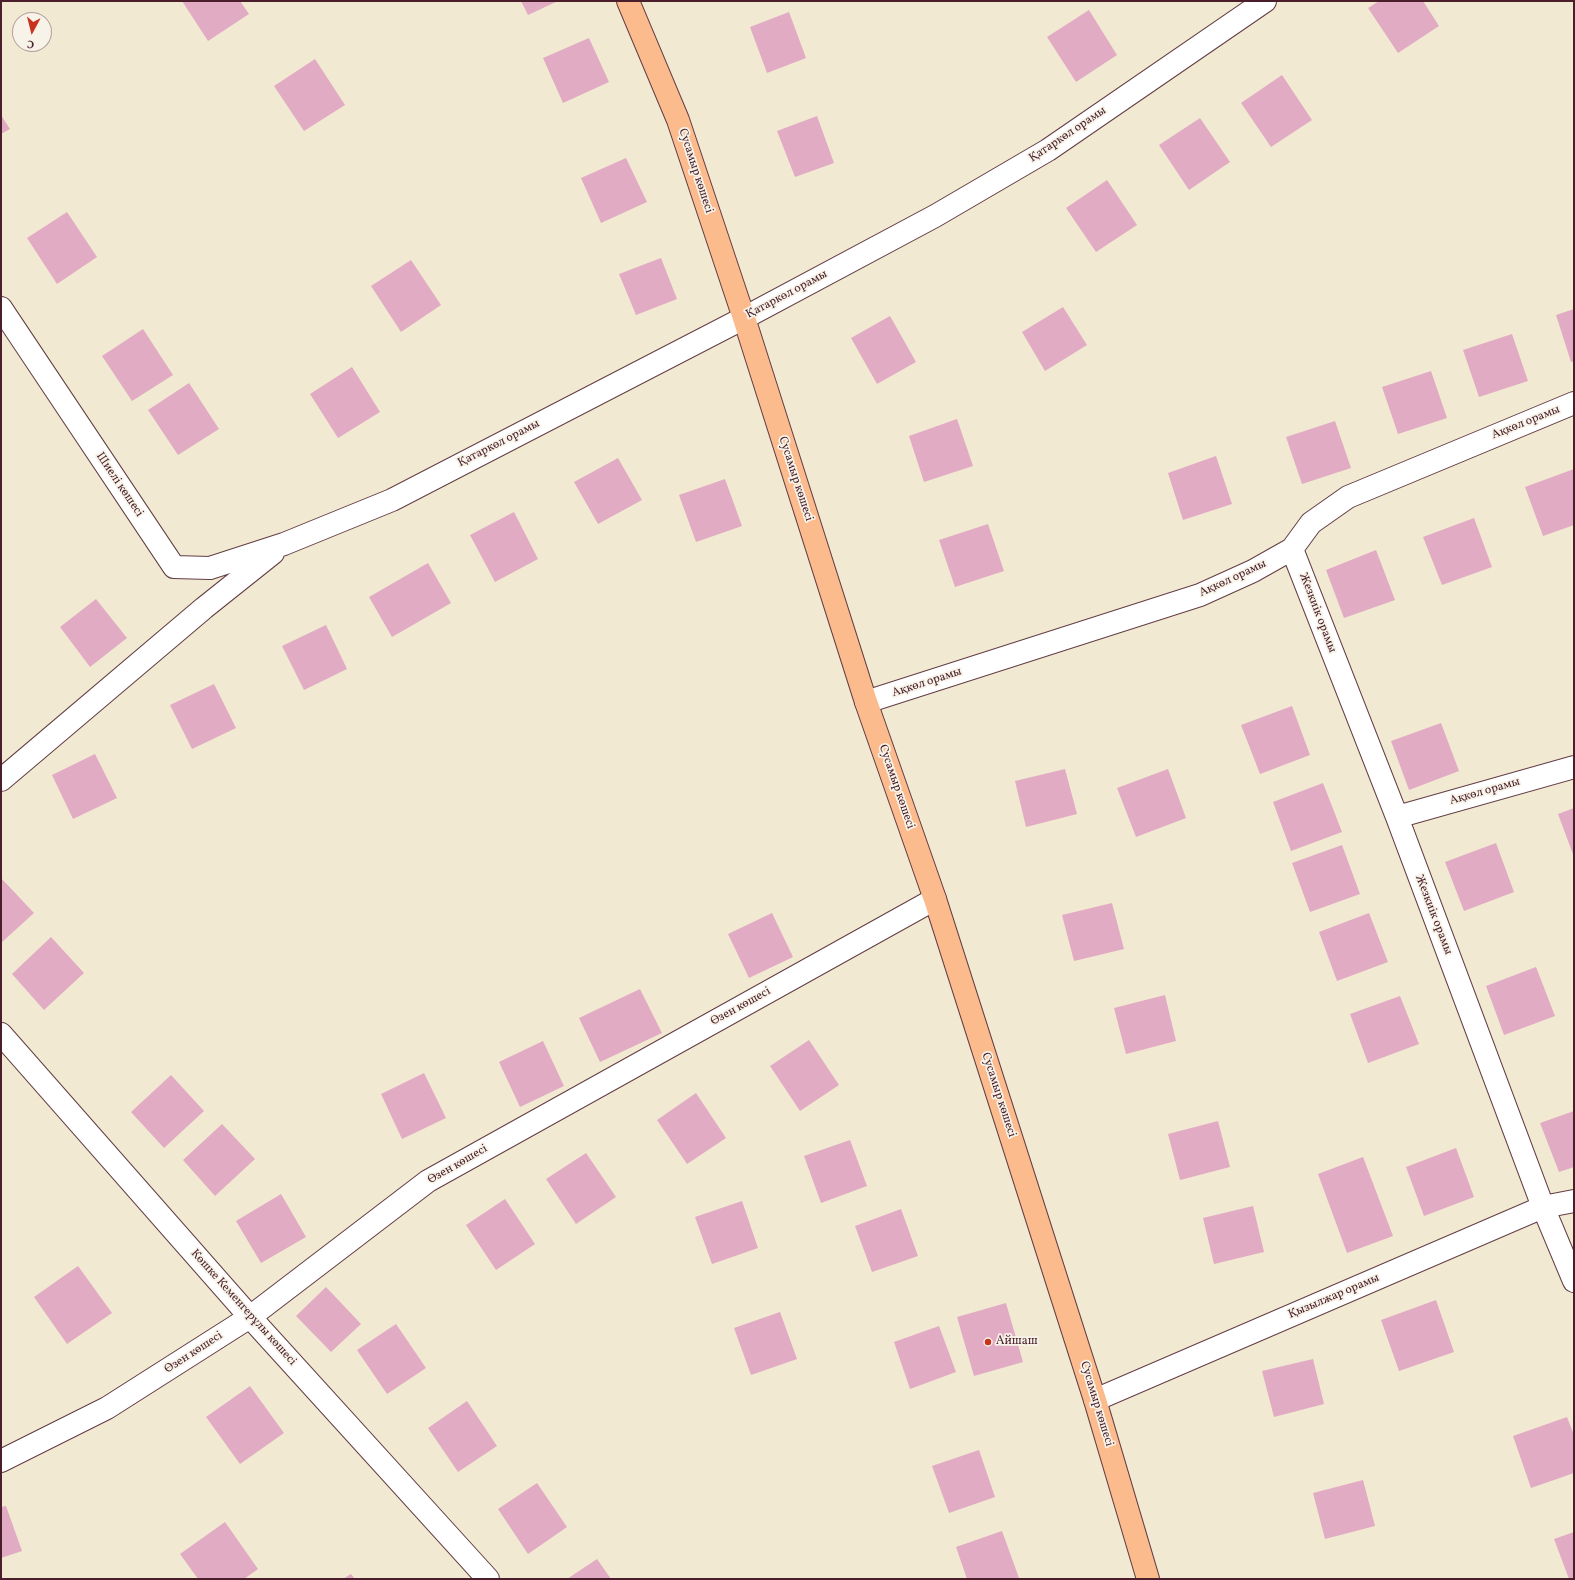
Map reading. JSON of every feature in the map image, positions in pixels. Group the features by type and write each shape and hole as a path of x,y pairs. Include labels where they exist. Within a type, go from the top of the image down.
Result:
{"main road":[{"name":"Сусамыр көшесі","path":"628,1 678,120 744,318 866,702 935,899 1095,1400 1148,1579"}],"street":[{"name":"Қатаркөл орамы","path":"284,544 392,500 744,318 935,216 1048,150 1265,1"},
{"name":"Шиелі көшесі","path":"1,308 174,567 210,568 284,544"},
{"name":"Ақкөл орамы","path":"866,702 1200,595 1253,571 1292,549 1311,523 1348,497 1574,404"},
{"path":"1,780 204,608 284,544"},
{"name":"Жезкиік орамы","path":"1292,549 1397,818 1543,1208 1574,1280"},
{"name":"Ақкөл орамы","path":"1397,818 1574,768"},
{"name":"Өзен көшесі","path":"1,1461 108,1408 250,1317 428,1180 935,899"},
{"name":"Көшке Кеменгерұлы көшесі","path":"1,1034 250,1317 488,1579"},
{"name":"Қызылжар орамы","path":"1095,1400 1543,1208 1574,1201"}],"building":[{"path":"182,1 240,1 249,14 208,41"},
{"path":"521,1 558,1 528,15"},
{"path":"1379,1 1423,1 1439,26 1398,53 1368,8"},
{"path":"1089,10 1117,55 1076,82 1047,37"},
{"path":"789,12 806,58 767,73 750,27"},
{"path":"589,38 609,82 563,103 543,58"},
{"path":"315,59 345,105 304,131 274,86"},
{"path":"1282,75 1312,120 1271,147 1241,103"},
{"path":"1,115 10,129 1,134"},
{"path":"817,116 834,163 795,177 777,131"},
{"path":"1200,118 1230,162 1189,190 1159,145"},
{"path":"626,158 647,202 601,223 581,178"},
{"path":"1107,180 1137,225 1096,252 1066,208"},
{"path":"67,212 97,257 57,284 27,238"},
{"path":"661,258 677,299 636,315 619,274"},
{"path":"411,260 441,305 401,332 371,286"},
{"path":"1063,307 1087,345 1045,371 1022,332"},
{"path":"1574,309 1574,361 1571,362 1556,315"},
{"path":"890,316 916,362 877,384 851,338"},
{"path":"143,329 173,375 132,401 102,356"},
{"path":"1512,334 1528,381 1479,397 1463,350"},
{"path":"352,367 380,412 338,438 310,394"},
{"path":"1431,371 1447,418 1398,434 1382,387"},
{"path":"189,383 219,429 178,455 148,410"},
{"path":"957,419 973,466 924,482 909,436"},
{"path":"1335,421 1351,468 1302,484 1286,437"},
{"path":"1216,456 1232,504 1183,520 1168,473"},
{"path":"618,458 642,500 598,524 574,482"},
{"path":"1574,469 1574,525 1543,536 1525,487"},
{"path":"725,479 742,526 696,542 679,495"},
{"path":"514,512 538,559 495,582 470,535"},
{"path":"1474,518 1492,567 1442,585 1423,537"},
{"path":"988,524 1004,571 955,587 939,540"},
{"path":"1376,550 1395,600 1344,618 1326,570"},
{"path":"428,563 451,603 392,637 369,597"},
{"path":"96,599 127,638 90,667 60,627"},
{"path":"326,625 347,669 304,690 282,646"},
{"path":"214,684 236,728 192,749 170,705"},
{"path":"1292,706 1310,755 1260,774 1241,725"},
{"path":"1441,723 1459,771 1409,790 1391,741"},
{"path":"95,754 117,798 73,819 52,775"},
{"path":"1065,769 1077,814 1026,827 1015,781"},
{"path":"1168,769 1186,818 1136,837 1117,788"},
{"path":"1323,783 1342,832 1291,851 1273,802"},
{"path":"1574,808 1574,857 1558,814"},
{"path":"1496,843 1514,892 1464,911 1445,862"},
{"path":"1342,845 1360,894 1310,912 1292,863"},
{"path":"1,878 34,913 1,943"},
{"path":"1112,903 1124,949 1074,961 1062,915"},
{"path":"772,913 793,957 749,978 728,934"},
{"path":"1369,913 1388,962 1337,981 1319,932"},
{"path":"51,937 84,973 44,1010 12,974"},
{"path":"1536,967 1555,1016 1504,1035 1486,986"},
{"path":"640,989 662,1033 600,1062 579,1018"},
{"path":"1165,995 1176,1041 1126,1054 1114,1008"},
{"path":"1400,996 1419,1044 1368,1063 1350,1014"},
{"path":"809,1040 839,1085 800,1111 770,1066"},
{"path":"543,1041 564,1086 520,1107 499,1062"},
{"path":"424,1073 446,1118 402,1139 381,1094"},
{"path":"171,1075 204,1111 164,1148 131,1112"},
{"path":"696,1093 726,1138 687,1164 657,1120"},
{"path":"1574,1111 1574,1167 1559,1172 1540,1123"},
{"path":"1218,1121 1230,1167 1180,1180 1168,1134"},
{"path":"222,1124 255,1159 215,1196 183,1160"},
{"path":"850,1140 867,1186 821,1203 804,1156"},
{"path":"1456,1148 1474,1197 1424,1216 1406,1167"},
{"path":"586,1153 616,1197 576,1224 546,1179"},
{"path":"1363,1157 1393,1236 1347,1253 1318,1174"},
{"path":"281,1194 306,1237 261,1263 236,1221"},
{"path":"505,1199 535,1244 496,1270 466,1225"},
{"path":"742,1201 758,1248 712,1264 695,1217"},
{"path":"1253,1206 1264,1252 1214,1264 1203,1218"},
{"path":"901,1209 918,1256 872,1272 855,1226"},
{"path":"78,1266 112,1313 67,1344 34,1297"},
{"path":"326,1287 361,1324 331,1352 296,1316"},
{"path":"1436,1300 1454,1352 1399,1371 1381,1320"},
{"path":"1006,1303 1023,1362 974,1376 957,1317"},
{"path":"780,1312 797,1359 751,1375 734,1328"},
{"path":"396,1324 426,1368 387,1394 357,1350"},
{"path":"939,1326 956,1372 910,1389 894,1342"},
{"path":"1313,1359 1324,1404 1274,1417 1262,1371"},
{"path":"250,1386 284,1433 240,1464 206,1417"},
{"path":"467,1401 497,1446 458,1472 428,1428"},
{"path":"1567,1417 1574,1435 1574,1473 1531,1488 1513,1436"},
{"path":"979,1450 995,1497 949,1513 932,1466"},
{"path":"1363,1480 1375,1526 1325,1539 1313,1493"},
{"path":"537,1483 567,1527 528,1554 498,1509"},
{"path":"6,1506 22,1551 1,1558 1,1507"},
{"path":"225,1522 258,1569 244,1579 198,1579 180,1554"},
{"path":"1002,1531 1019,1578 967,1579 956,1547"},
{"path":"1574,1532 1574,1579 1569,1579 1554,1539"},
{"path":"597,1559 611,1579 567,1579"},
{"path":"351,1574 355,1579 343,1579"}],"place":[{"name":"Айшаш","path":"988,1342"}]}
